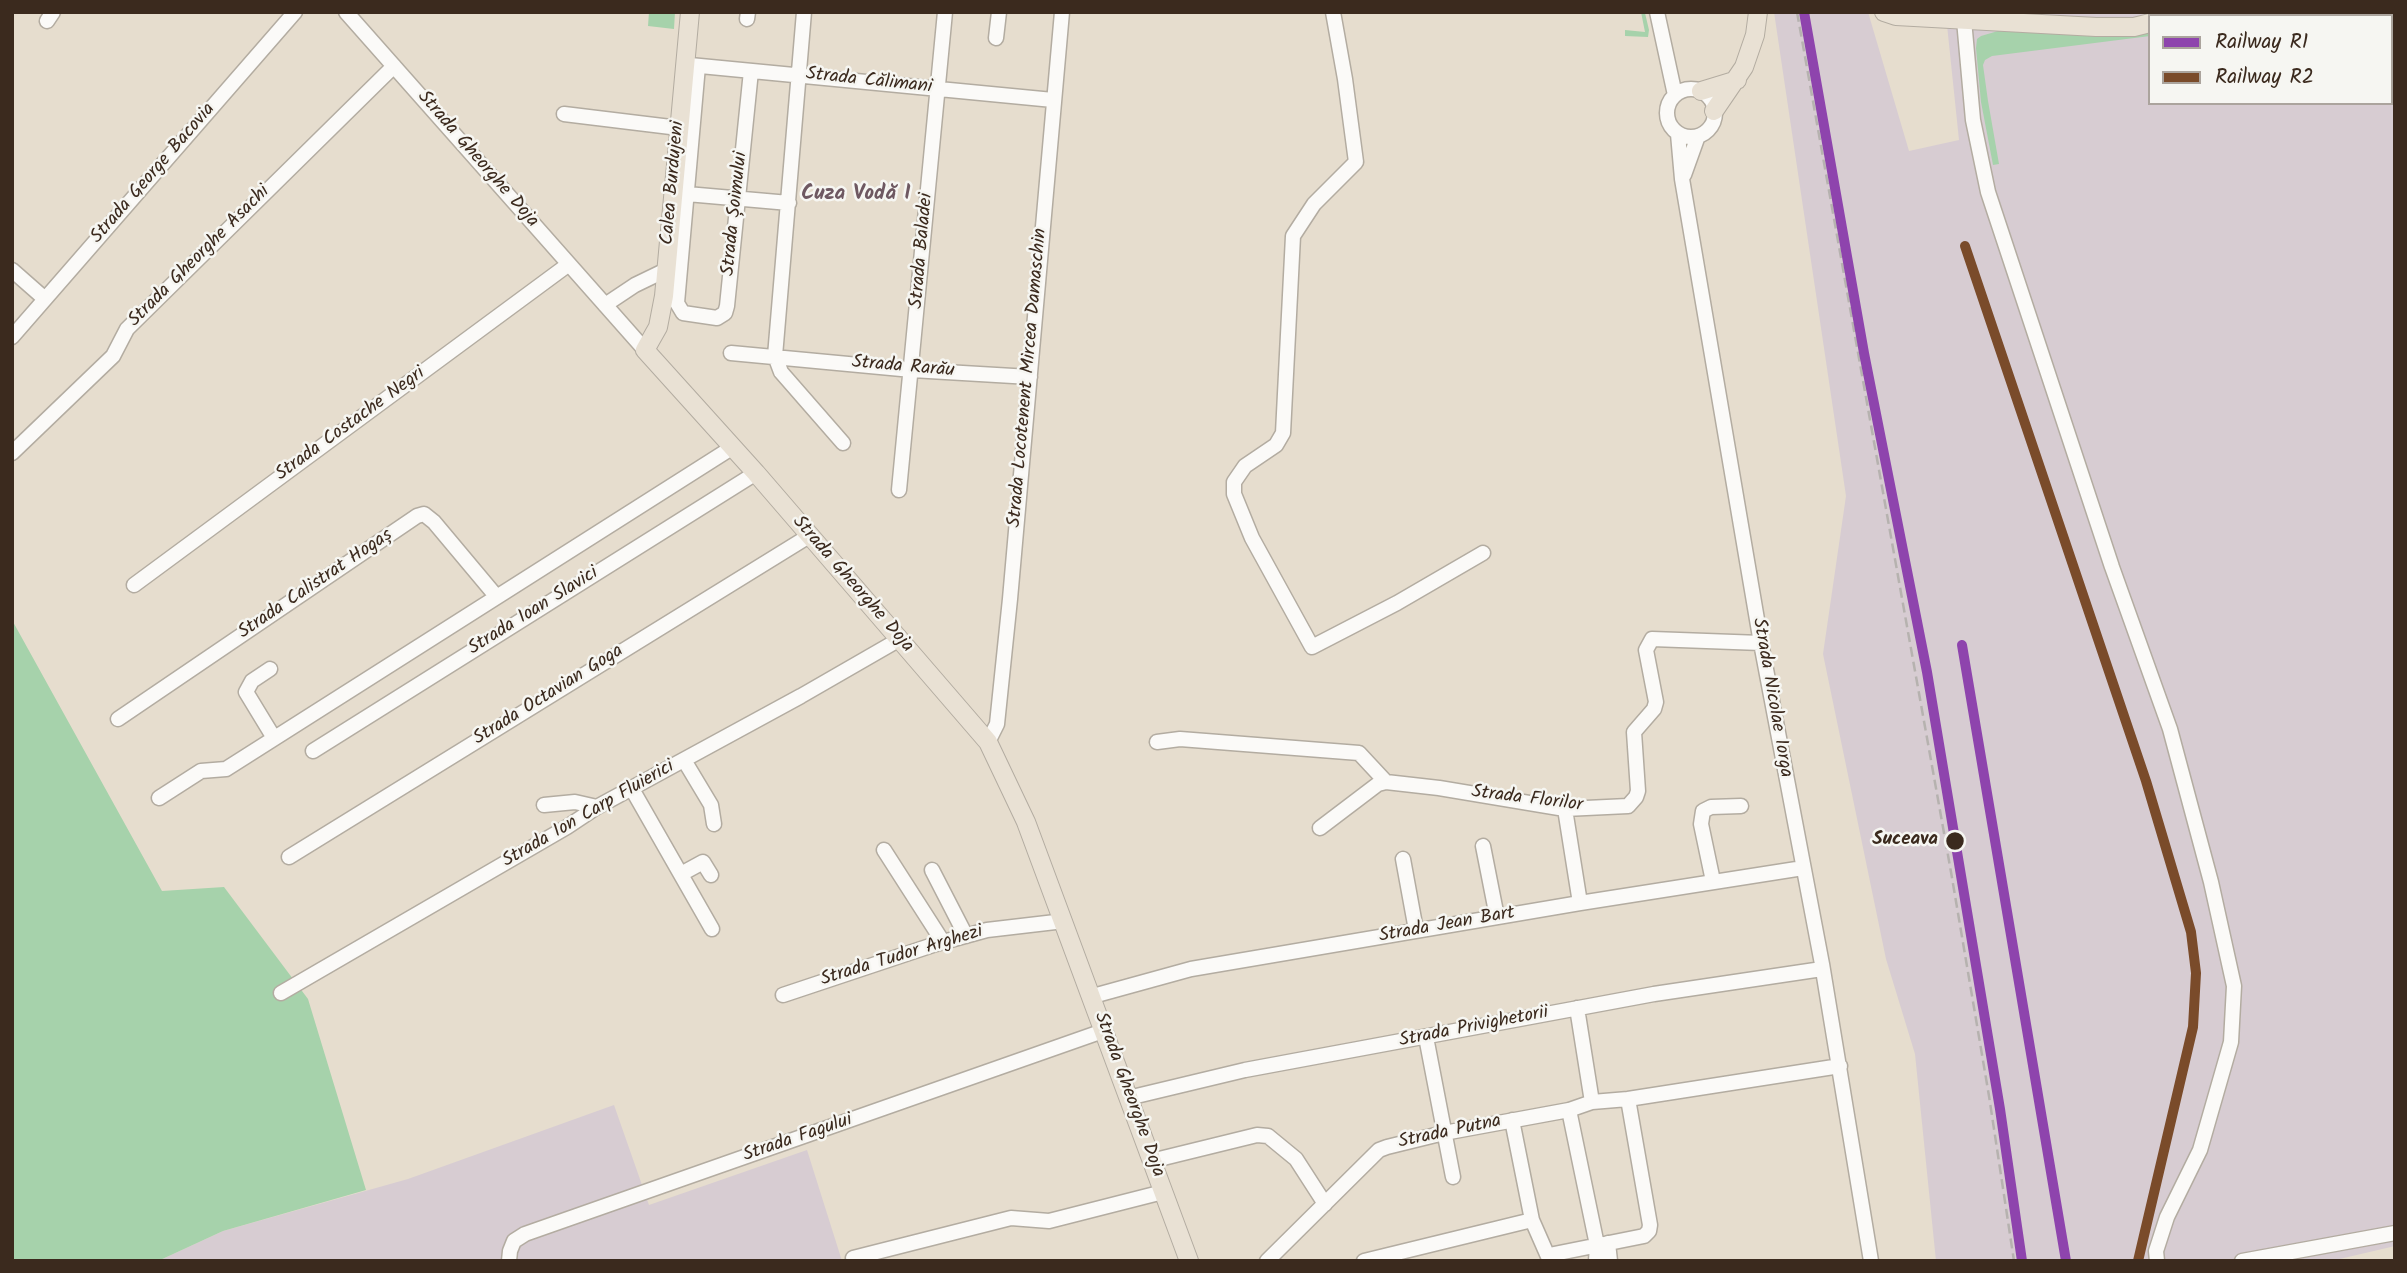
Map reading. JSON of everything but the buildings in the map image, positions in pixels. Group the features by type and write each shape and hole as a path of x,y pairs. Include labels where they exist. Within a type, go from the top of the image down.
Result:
{"main road":[{"name":"Calea Burdujeni","path":"645,350 654,337 662,314 679,128 692,65 690,12"},
{"path":"1714,111 1737,80 1751,51 1758,12"},
{"path":"1884,12 1896,16 2096,27 2134,27 2148,24"},
{"path":"2096,27 2113,12"},
{"path":"1695,90 1737,80"},
{"name":"Strada Gheorghe Doja","path":"645,350 756,473 988,742 1016,796 1093,996 1103,1031 1189,1261"}],"street":[{"name":"Strada George Bacovia","path":"12,337 295,12"},
{"name":"Strada Gheorghe Doja","path":"346,12 645,350"},
{"path":"804,12 775,356 781,373 843,443"},
{"name":"Strada Baladei","path":"899,490 945,12"},
{"path":"996,38 999,12"},
{"name":"Strada Locotenent Mircea Damaschin","path":"988,742 996,724 1062,12"},
{"path":"1333,12 1356,162 1314,204 1293,236 1283,433 1276,445 1245,466 1234,482 1234,494 1252,538 1312,647 1385,610 1483,553"},
{"name":"Strada Nicolae Iorga","path":"1657,12 1675,95 1669,104 1667,116 1678,134 1682,179 1760,643 1840,1066 1871,1261"},
{"path":"1964,20 1973,120 1986,184 2112,568 2170,730 2211,882 2234,986 2231,1042 2200,1150 2167,1217 2156,1251 2157,1261"},
{"path":"1669,59 1695,90 1710,100 1714,111 1712,124 1698,136 1682,179"},
{"name":"Strada Gheorghe Asachi","path":"12,453 113,356 127,329 394,65"},
{"path":"692,65 687,194 789,203"},
{"name":"Strada Călimani","path":"692,65 1053,100"},
{"name":"Strada Șoimului","path":"687,194 677,303 683,313 717,318 725,313 751,71"},
{"path":"1675,95 1695,90"},
{"path":"564,114 679,128"},
{"path":"1678,134 1698,136"},
{"name":"Strada Costache Negri","path":"134,585 569,264"},
{"path":"12,270 46,299"},
{"path":"605,305 644,280 666,270"},
{"name":"Strada Rarău","path":"731,353 912,370 1030,377"},
{"path":"159,798 201,771 226,769 733,447"},
{"name":"Strada Ioan Slavici","path":"313,751 756,473"},
{"name":"Strada Calistrat Hogaș","path":"118,719 416,516 424,514 434,522 496,596"},
{"name":"Strada Octavian Goga","path":"289,857 809,536"},
{"name":"Strada Ion Carp Fluierici","path":"281,993 597,807 900,639"},
{"name":"Strada Florilor","path":"1386,782 1565,809 1628,806 1636,797 1638,779 1634,732 1654,709 1656,702 1646,650 1652,639 1760,643"},
{"path":"270,669 252,681 246,692 274,738"},
{"path":"1157,742 1180,739 1359,753 1386,782"},
{"path":"684,760 711,806 714,824"},
{"path":"1320,828 1378,783 1386,782"},
{"path":"632,789 712,929"},
{"path":"544,805 575,802 597,807"},
{"path":"1713,881 1701,824 1703,811 1711,807 1741,806"},
{"path":"1565,809 1580,903"},
{"path":"1483,846 1497,918"},
{"path":"884,849 943,942"},
{"path":"1403,859 1416,930"},
{"path":"681,874 703,862 710,875"},
{"name":"Strada Jean Bart","path":"1093,996 1191,969 1803,868"},
{"path":"932,870 967,936"},
{"name":"Strada Tudor Arghezi","path":"782,995 987,930 1064,921"},
{"name":"Strada Privighetorii","path":"1128,1098 1245,1070 1577,1008 1822,970"},
{"path":"1577,1008 1592,1102"},
{"name":"Strada Fagului","path":"509,1261 514,1241 526,1234 1103,1031"},
{"path":"1426,1037 1453,1177"},
{"name":"Strada Putna","path":"1267,1261 1379,1150 1396,1144 1569,1110 1592,1102 1628,1099 1840,1066"},
{"path":"1512,1121 1532,1220 1549,1258 1644,1236 1650,1231 1628,1099"},
{"path":"1569,1110 1602,1244 1610,1261"},
{"path":"1152,1160 1257,1135 1268,1136 1296,1158 1325,1204"},
{"path":"853,1258 1011,1218 1049,1221 1163,1192"},
{"path":"1364,1261 1532,1220"},
{"path":"2242,1261 2395,1233"},
{"path":"1596,1261 1602,1244"}],"shaded area":[{"path":"1774,12 1868,12 1909,151 1959,140 1947,25 1956,12 2395,12 2395,1246 2331,1261 1936,1261 1915,1054 1886,959 1823,654 1846,496"},
{"path":"614,1105 649,1205 807,1150 842,1261 158,1261 223,1231 408,1179"}],"green space":[{"path":"649,12 675,12 674,29 648,26"},
{"path":"1641,12 1645,13 1648,37 1625,36 1625,30 1645,32"},
{"path":"1998,31 2123,37 2148,33 2148,36 1992,56 1985,60 1983,65 1999,164 1993,165 1981,102 1976,48 1977,39"},
{"path":"12,620 162,891 224,887 308,999 366,1190 223,1231 158,1261 12,1261"}],"railway":[{"path":"1797,12 1951,872 2014,1261"},
{"path":"1965,246 2146,781 2191,932 2196,973 2193,1027 2138,1261"},
{"path":"1962,645 2066,1261"}],"rail line":[{"name":"R1","path":"1804,12 1864,353 1927,672 2000,1109 2022,1261"},
{"name":"R2","path":"1965,246 2146,781 2191,932 2196,973 2193,1027 2138,1261"},
{"name":"R1","path":"1962,645 2066,1261"}],"place":[{"name":"Suceava","path":"1955,841"}],"district":[{"name":"Cuza Vodă I","path":"856,195"}]}
